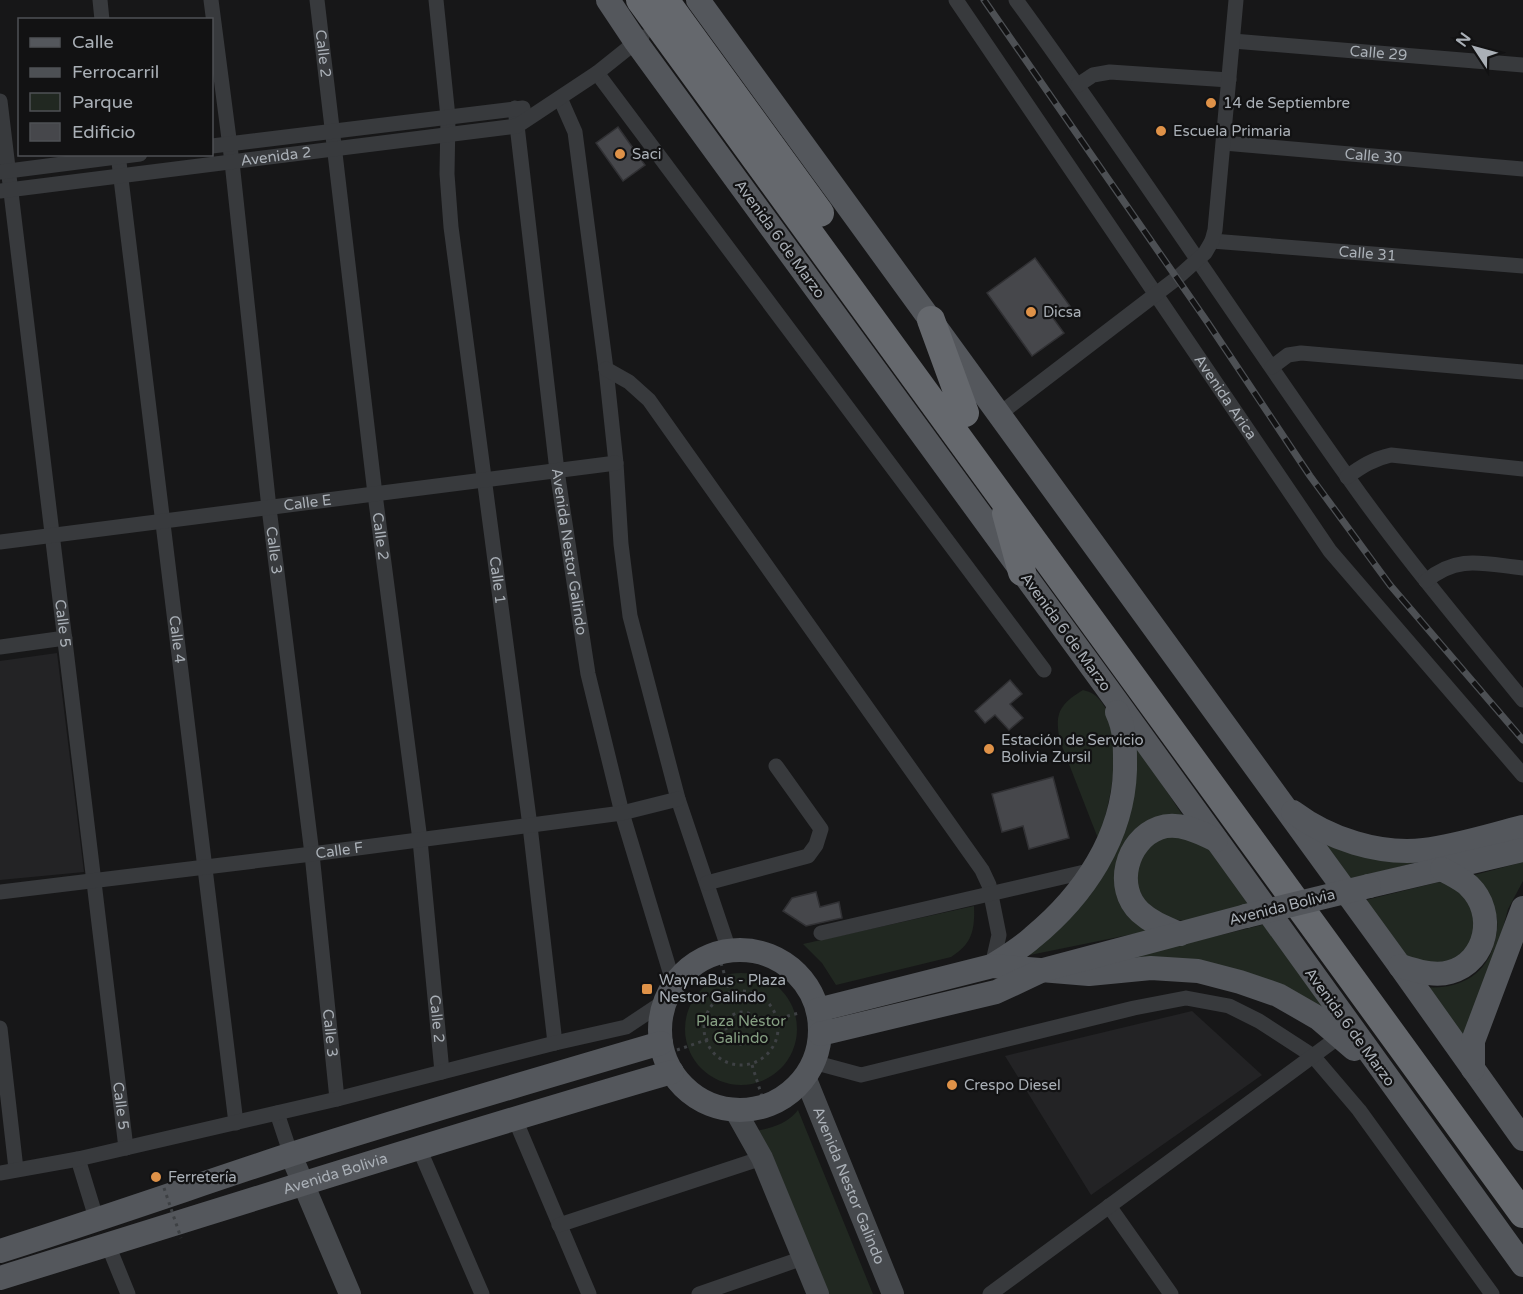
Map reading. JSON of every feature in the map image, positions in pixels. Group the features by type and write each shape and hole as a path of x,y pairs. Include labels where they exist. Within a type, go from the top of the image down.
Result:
{"highway":[{"path":"659,5 965,413 1523,1184"},
{"name":"Avenida 6 de Marzo","path":"659,5 1002,496 1523,1214"},
{"path":"931,320 965,413"},
{"path":"1002,496 1022,572"}],"main road":[{"name":"Avenida 6 de Marzo","path":"608,0 636,42 1107,688 1523,1265"},
{"path":"698,0 1277,800 1400,966 1523,1139"},
{"path":"992,966 1032,939 1062,911 1082,887 1109,842 1119,811 1124,780 1126,740 1120,717 1107,688"},
{"path":"1277,800 1319,829 1374,848 1424,850 1523,827"},
{"path":"1180,934 1155,924 1138,910 1126,891 1126,870 1131,853 1143,838 1159,828 1176,827 1196,830 1217,841"},
{"name":"Avenida Bolivia","path":"820,1034 996,992 1043,970 1246,916 1523,850"},
{"path":"1400,966 1425,973 1452,972 1473,960 1482,946 1486,926 1482,905 1469,886 1442,869"},
{"path":"1473,1069 1473,1041 1523,908"},
{"path":"752,950 775,957 794,970 809,988 818,1010 820,1034 809,1070 794,1089 765,1106 735,1110 716,1106 699,1098 684,1087 666,1056 661,1018 670,993 686,971 701,960 723,951 752,950"},
{"name":"Avenida Bolivia","path":"818,1010 992,966 1043,970"},
{"path":"1043,970 1089,974 1152,968 1198,971 1240,982 1278,995 1318,1018 1389,1081"},
{"name":"Avenida Bolivia","path":"0,1278 514,1117 666,1056"},
{"name":"Avenida Bolivia","path":"0,1251 488,1093 666,1056"}],"street":[{"path":"99,0 102,18"},
{"name":"Calle 3","path":"211,0 232,162 269,508 312,854 337,1099"},
{"name":"Calle 2","path":"317,0 375,494 420,840 442,1072"},
{"name":"Calle 1","path":"436,0 448,117 447,174 451,227 530,826 555,1043"},
{"name":"Avenida Arica","path":"956,0 1330,551 1523,775"},
{"path":"1016,0 1078,85 1347,477 1426,581 1523,700"},
{"path":"998,414 1156,295 1198,259 1212,241 1224,143 1236,0"},
{"name":"Avenida 2","path":"5,191 517,126 597,73 636,42 659,5"},
{"name":"Calle 29","path":"1233,41 1523,65"},
{"path":"1078,85 1093,75 1110,72 1229,80"},
{"path":"597,73 1044,670"},
{"path":"560,98 575,132 606,369 616,464 621,544 630,616 678,799 707,883 723,951"},
{"name":"Calle 5","path":"0,101 5,191 65,638 126,1148"},
{"name":"Avenida 2","path":"213,146 515,108 544,107"},
{"name":"Avenida Nestor Galindo","path":"515,108 557,471 588,674 670,993"},
{"name":"Calle 30","path":"1224,143 1523,169"},
{"path":"4,171 118,156"},
{"name":"Calle 4","path":"118,156 236,1123"},
{"name":"Calle 31","path":"1212,241 1523,266"},
{"path":"1272,367 1288,355 1301,352 1523,372"},
{"path":"606,369 629,382 649,400 982,870 991,894 999,935 992,966"},
{"path":"1347,477 1377,458 1391,455 1523,469"},
{"name":"Calle E","path":"0,542 616,464"},
{"path":"1426,581 1442,569 1460,563 1523,568"},
{"path":"0,647 65,638"},
{"path":"707,883 808,855 816,845 820,829 776,766"},
{"name":"Calle F","path":"0,892 530,826 622,813 678,799"},
{"path":"821,933 1093,870"},
{"path":"0,1173 78,1159 236,1123 626,1027 670,993"},
{"path":"809,1070 861,1075 1123,1011 1186,998 1229,1006 1259,1021 1313,1056 1359,1110 1492,1294"},
{"path":"0,1028 16,1169"},
{"path":"990,1294 1340,1036"},
{"name":"Avenida Nestor Galindo","path":"809,1070 893,1294"},
{"path":"735,1110 762,1158 818,1294"},
{"path":"277,1113 291,1155 350,1294"},
{"path":"514,1117 589,1294"},
{"path":"418,1146 482,1294"},
{"path":"559,1225 762,1158"},
{"path":"78,1159 97,1221"},
{"path":"1109,1206 1172,1294"},
{"path":"108,1245 128,1294"},
{"path":"699,1294 803,1258"}],"path":[{"path":"723,951 730,993"},
{"path":"753,992 772,1006 777,1017 779,1029 777,1041 763,1059 752,1065 740,1066 718,1059 705,1040 704,1028 711,1006 719,998 730,993 753,992"},
{"path":"740,1012 751,1015 758,1024 758,1034 746,1044 736,1044 728,1038 726,1033 730,1017 740,1012"},
{"path":"758,1024 777,1017"},
{"path":"666,1056 726,1033"},
{"path":"752,1065 765,1106"},
{"path":"164,1188 182,1238"}],"shaded area":[{"path":"57,653 84,872 0,880 0,661"},
{"path":"1192,1011 1262,1075 1091,1195 1005,1056"}],"green space":[{"path":"1083,690 1095,695 1106,710 1115,746 1108,807 1099,841 1058,731 1059,716 1064,705"},
{"path":"1133,740 1187,822 1158,822 1122,904 1133,920 1148,931 1025,956 1070,918 1091,894 1108,868"},
{"path":"1182,835 1211,850 1253,903 1185,921 1158,917 1134,888 1137,858 1158,838"},
{"path":"1316,837 1342,847 1508,839 1347,880"},
{"path":"1523,862 1523,881 1508,909 1500,939 1464,1040 1425,987 1459,983 1468,979 1484,965 1494,944 1497,920 1491,902 1471,876"},
{"path":"1439,882 1453,885 1463,892 1476,921 1472,943 1448,965 1408,960 1362,901"},
{"path":"974,906 971,936 964,947 951,957 836,985 822,963 803,944"},
{"path":"1266,924 1336,1022 1281,988 1118,960"},
{"name":"Plaza Néstor Galindo","path":"741,973 762,977 781,989 793,1008 797,1029 793,1050 781,1069 762,1081 741,1085 720,1081 701,1069 689,1050 685,1029 689,1008 701,989 720,977"},
{"path":"798,1110 873,1294 822,1294 755,1131 779,1125"}],"building":[{"name":"Saci","path":"618,127 645,165 623,181 596,143"},
{"name":"Dicsa","path":"1035,258 1070,306 1053,318 1064,333 1032,356 987,293"},
{"path":"1010,680 1022,694 1010,704 1023,718 1009,730 995,715 985,723 975,711"},
{"path":"1053,777 1069,838 1029,849 1023,826 1002,832 992,794"},
{"path":"816,892 820,907 839,902 842,918 806,926 783,911 792,898"}],"railway":[{"path":"984,0 1208,323 1310,476 1390,585 1523,740"}],"place":[{"name":"14 de Septiembre","path":"1211,103"},
{"name":"Escuela Primaria","path":"1161,131"},
{"name":"Saci","path":"620,154"},
{"name":"Dicsa","path":"1031,312"},
{"name":"Estación de Servicio Bolivia Zursil","path":"989,749"},
{"name":"WaynaBus - Plaza Nestor Galindo","path":"647,989"},
{"name":"Crespo Diesel","path":"952,1085"},
{"name":"Ferretería","path":"156,1177"}]}
